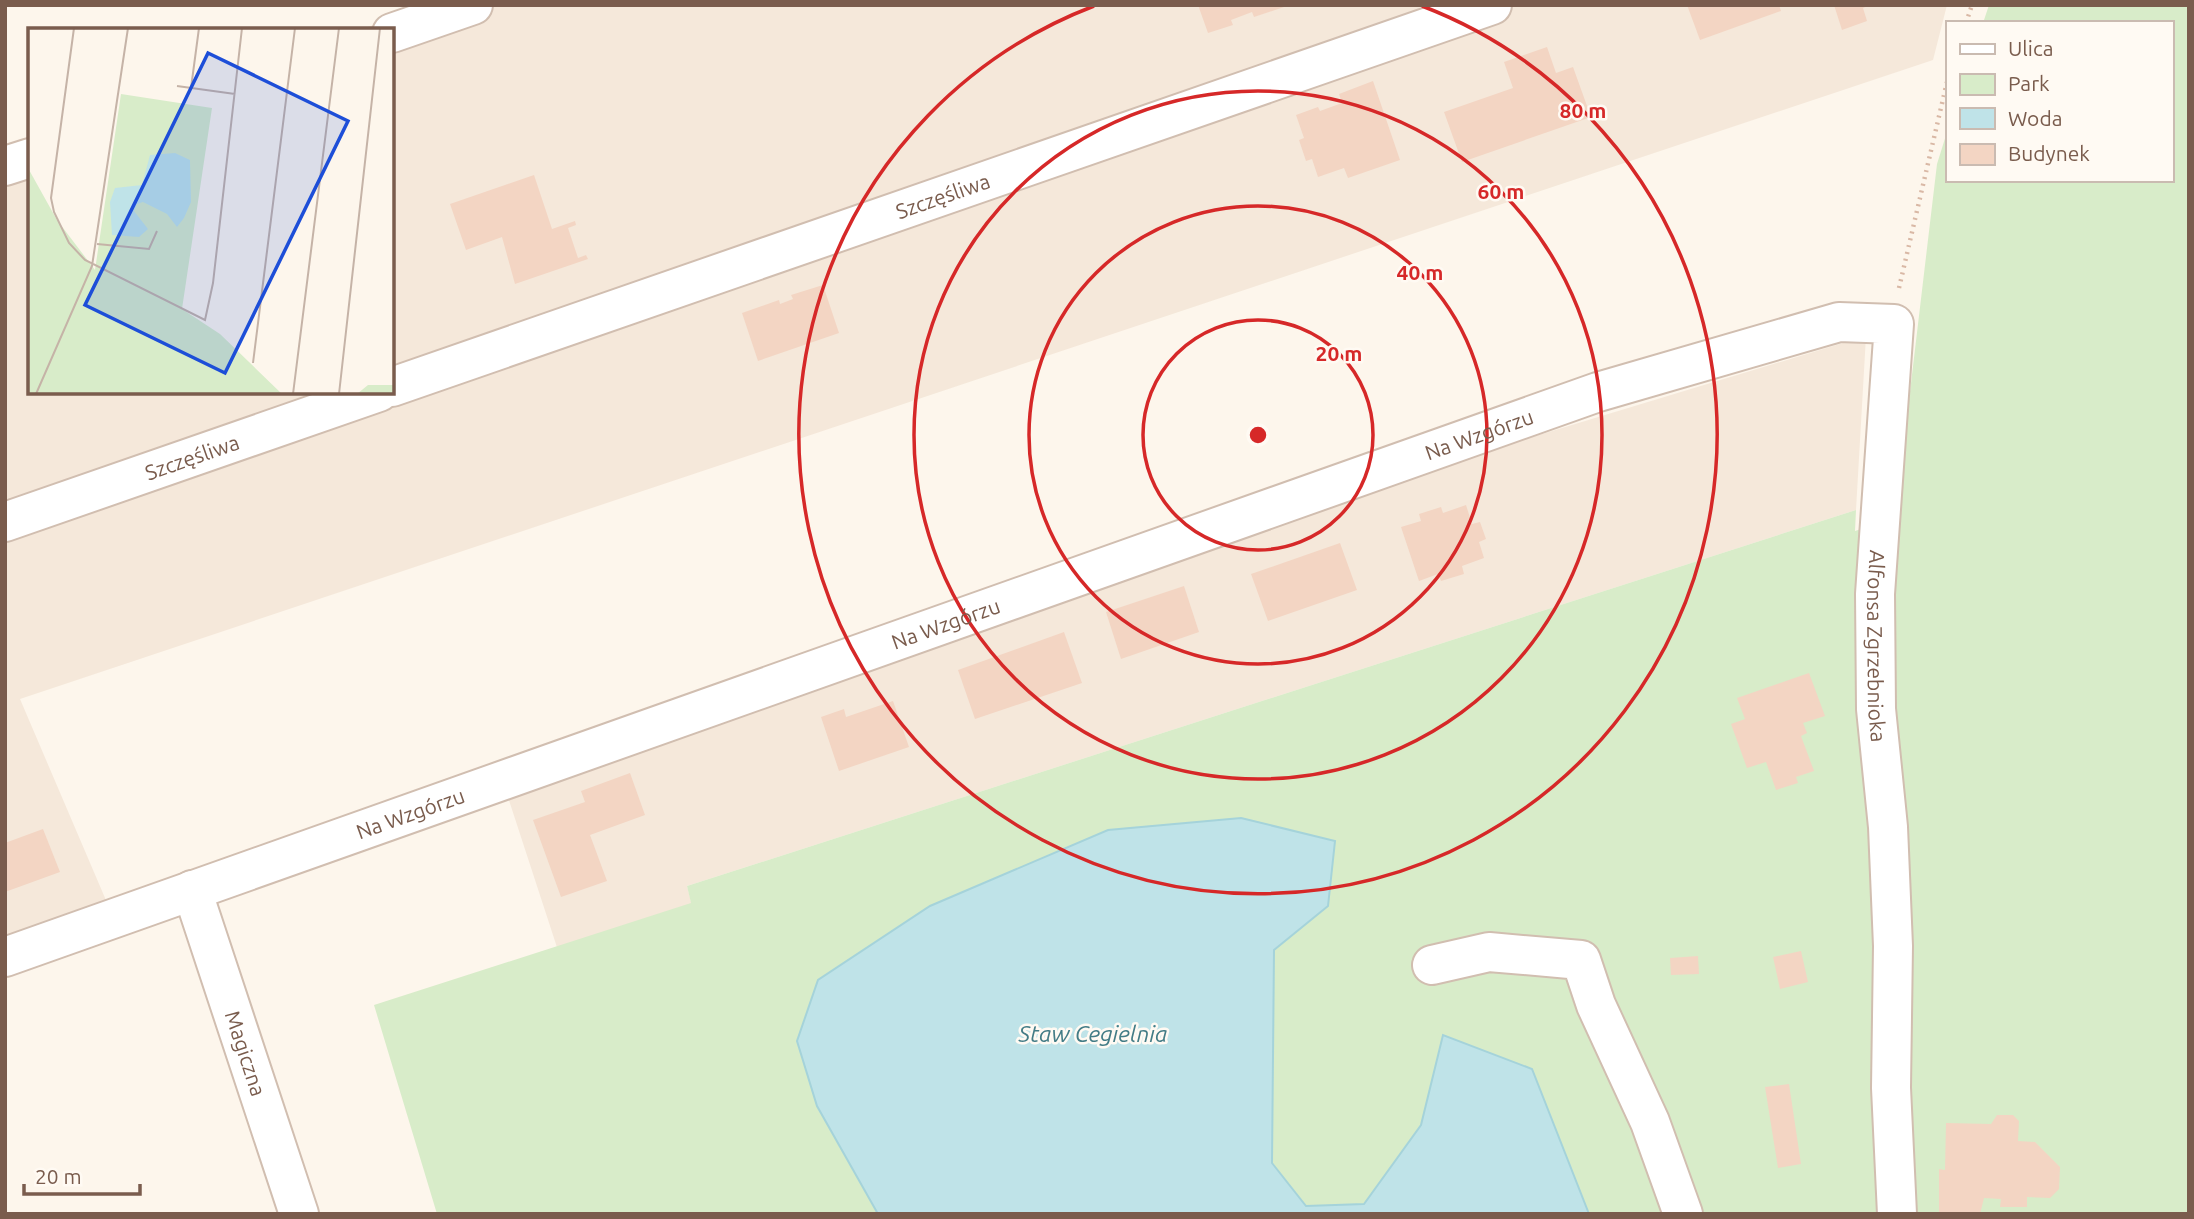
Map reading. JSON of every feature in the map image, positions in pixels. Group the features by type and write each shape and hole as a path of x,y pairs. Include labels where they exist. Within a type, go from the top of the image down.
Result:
{"street":[{"path":"394,32 473,5"},
{"name":"Szczęśliwa","path":"394,386 1492,5"},
{"path":"5,166 28,159"},
{"name":"Na Wzgórzu","path":"5,957 1598,392 1839,322 1894,324"},
{"name":"Alfonsa Zgrzebnioka","path":"1894,324 1875,594 1876,709 1888,827 1894,946 1891,1088 1897,1214"},
{"name":"Szczęśliwa","path":"5,522 373,394"},
{"name":"Magiczna","path":"192,890 299,1214"},
{"path":"1432,965 1489,952 1581,960 1596,1005 1650,1122 1683,1214"}],"path":[{"path":"1894,324 1902,268 1946,86"}],"shaded area":[{"path":"431,5 1947,5 1933,60 20,699 117,926 5,968 5,151 28,144 28,394 394,394 394,28 365,28"},
{"path":"1866,336 1856,510 687,886 710,976 584,1030 505,788 1516,442"}],"green space":[{"path":"1989,5 2189,5 2189,1214 437,1214 374,1005 691,903 687,886 1856,510 1855,531 1895,518 1937,164 1946,135 1946,182 2173,182 2173,21 1984,21"}],"water":[{"name":"Staw Cegielnia","path":"1241,818 1335,841 1328,906 1274,950 1272,1163 1306,1206 1364,1204 1421,1125 1443,1035 1532,1069 1589,1214 878,1214 817,1106 797,1041 818,980 930,906 1108,830"}],"building":[{"path":"1198,5 1287,6 1254,17 1252,12 1231,20 1233,25 1208,33"},
{"path":"1687,5 1779,5 1781,11 1700,40"},
{"path":"1834,5 1870,5 1863,8 1867,21 1842,30"},
{"path":"1547,47 1556,73 1573,67 1591,117 1462,162 1444,112 1513,88 1504,62"},
{"path":"1373,81 1400,160 1348,178 1344,168 1318,177 1312,159 1306,161 1299,140 1304,138 1296,115 1318,107 1320,111 1342,103 1339,94"},
{"path":"534,175 552,229 575,221 576,225 568,228 578,258 586,255 588,259 515,284 502,237 466,250 450,204"},
{"path":"823,285 839,333 758,361 742,313 779,300 780,304 793,299 791,295"},
{"path":"1466,505 1472,524 1480,522 1486,539 1479,542 1484,558 1462,566 1464,574 1441,581 1438,574 1419,581 1401,527 1421,521 1419,514 1441,507 1443,513"},
{"path":"1340,543 1357,590 1268,621 1251,574"},
{"path":"1184,586 1199,632 1121,659 1106,612"},
{"path":"1064,632 1082,683 975,719 958,670"},
{"path":"1809,673 1825,716 1803,723 1807,733 1801,736 1814,771 1796,777 1798,783 1776,790 1766,762 1747,768 1731,724 1745,719 1737,698"},
{"path":"893,701 909,747 839,771 821,717 844,709 846,717"},
{"path":"630,773 645,815 590,835 607,881 561,897 533,820 585,802 581,791"},
{"path":"43,829 60,872 5,892 5,843"},
{"path":"1801,951 1808,982 1780,989 1773,957"},
{"path":"1698,956 1699,974 1671,975 1670,958"},
{"path":"1789,1084 1801,1164 1778,1168 1765,1087"},
{"path":"1997,1115 2013,1115 2019,1121 2018,1141 2035,1142 2060,1167 2059,1189 2050,1198 2027,1197 2027,1207 2000,1207 2001,1199 1984,1198 1980,1214 1939,1214 1939,1169 1945,1170 1946,1123 1991,1124"}]}
